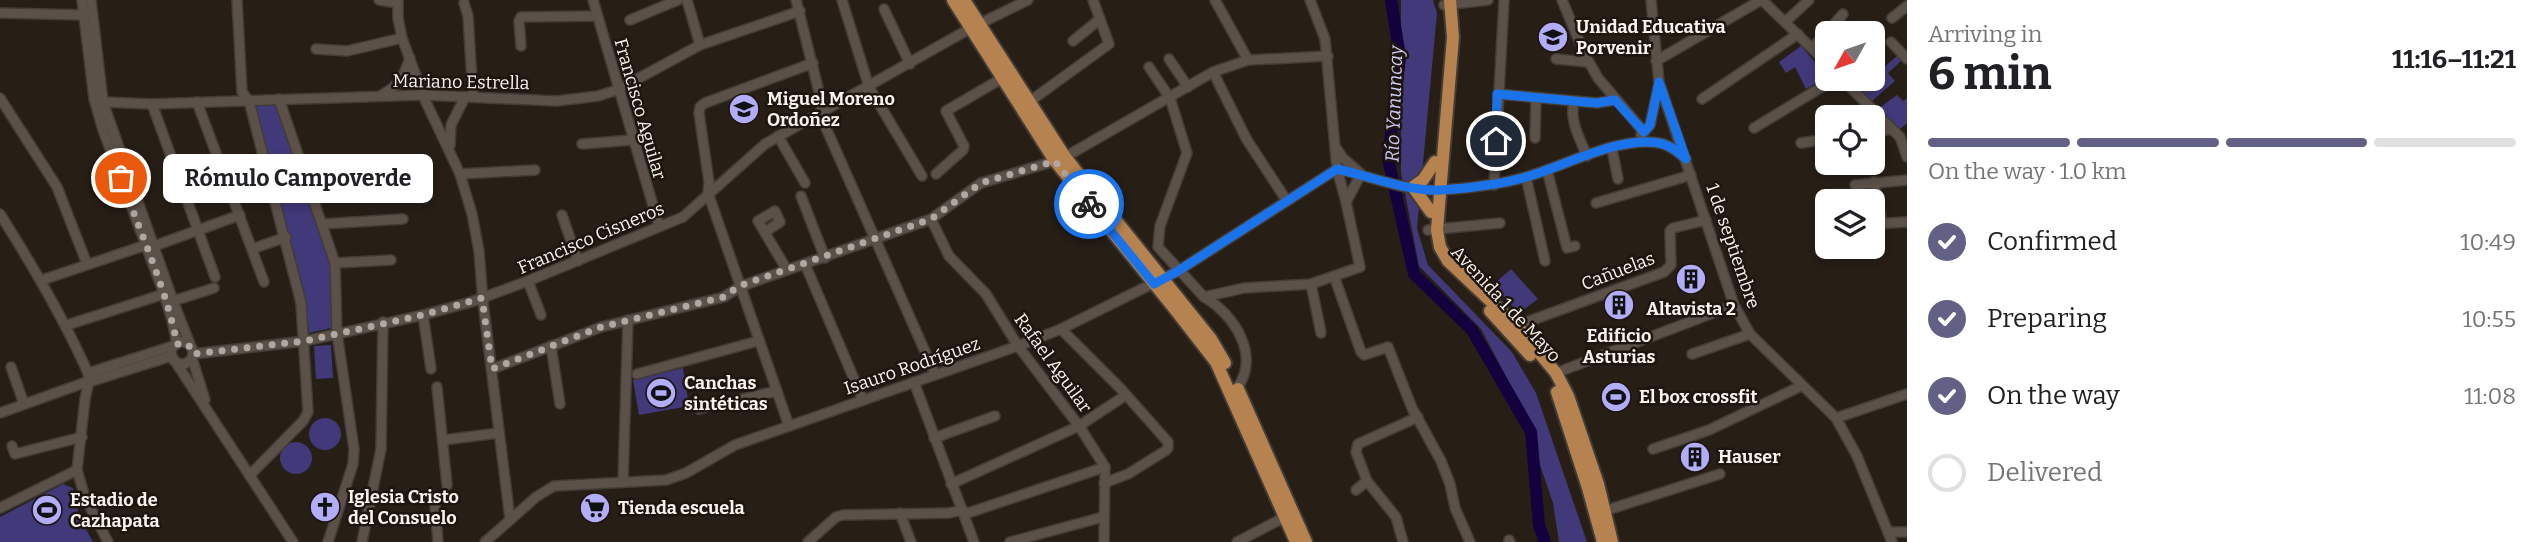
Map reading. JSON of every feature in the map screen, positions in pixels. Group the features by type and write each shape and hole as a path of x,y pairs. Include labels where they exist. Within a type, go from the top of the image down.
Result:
{"main road":[{"path":"953,0 975,26 1029,102 1060,159"},
{"path":"964,0 1001,79 1060,159 1159,281 1211,339 1237,388 1306,542"},
{"name":"Avenida 1 de Mayo","path":"1433,230 1430,212 1436,190 1435,162 1447,2"},
{"name":"Avenida 1 de Mayo","path":"1447,2 1453,37 1436,190 1433,250 1441,264 1512,328 1556,373 1567,396 1601,512 1602,542"},
{"path":"1430,212 1412,187 1423,180 1435,162"},
{"path":"1159,281 1216,362 1296,542"},
{"name":"Avenida 1 de Mayo","path":"1512,328 1549,375 1612,542"}],"street":[{"path":"82,0 94,99 100,120 173,301 192,353 207,409"},
{"path":"91,0 103,102 172,320 174,351 178,363 184,364 192,353"},
{"path":"237,0 242,89 249,101 301,303 308,412 303,421 250,475"},
{"path":"379,0 398,1 402,38 423,95 460,174 472,214 479,251 482,298 510,519"},
{"name":"Francisco Aguilar","path":"593,0 617,90 659,226"},
{"path":"630,20 678,0"},
{"path":"687,0 700,45"},
{"path":"796,0 813,63 826,129 935,374"},
{"path":"842,0 869,87 922,176"},
{"name":"Francisco Cisneros","path":"192,353 305,341 423,315 528,281 683,217 765,144 975,26 1028,0"},
{"path":"1029,102 1110,44 1093,0"},
{"path":"1215,0 1248,60"},
{"path":"1204,297 1244,288 1311,284 1360,267 1337,169 1328,56 1322,26 1310,0"},
{"path":"1447,2 1488,0"},
{"path":"1494,185 1504,0"},
{"path":"1562,0 1588,62 1615,100 1644,132"},
{"name":"1 de septiembre","path":"1651,0 1659,82 1734,305 1750,334 1836,418 1857,456 1892,542"},
{"path":"1656,61 1762,0 1815,50"},
{"path":"1785,22 1809,0"},
{"path":"450,150 451,125 469,97 468,16 464,3"},
{"path":"1892,19 1907,6"},
{"path":"884,9 910,64"},
{"name":"Mariano Estrella","path":"103,102 152,104 423,95 556,101 598,96 617,90 700,45 800,11"},
{"path":"0,13 84,15"},
{"path":"1812,47 1843,14"},
{"path":"521,46 521,17 597,16"},
{"path":"1073,41 1100,19"},
{"path":"1702,99 1798,34"},
{"path":"316,49 348,51 402,38"},
{"path":"1891,42 1907,59"},
{"path":"492,369 601,327 724,297 739,286 931,219 981,183 1060,159 1213,72 1248,60 1328,56"},
{"path":"380,96 395,88 404,75 410,58"},
{"path":"1169,59 1188,87"},
{"path":"1556,59 1588,62"},
{"path":"789,426 708,193 709,182 699,113 700,107 813,63"},
{"path":"1149,67 1170,98 1187,157 1158,237 1158,247 1204,297 1223,310 1241,338 1247,355 1244,379 1237,388"},
{"path":"1213,72 1247,140 1287,201"},
{"path":"936,174 963,150 964,146 946,111 1001,79"},
{"path":"1337,169 1436,190 1494,185 1526,177 1632,142 1650,125 1659,82"},
{"path":"1754,128 1815,91"},
{"path":"1854,91 1905,143 1907,157"},
{"path":"1497,94 1574,102 1608,103 1615,100"},
{"path":"0,98 57,187 87,264"},
{"path":"1535,98 1535,138"},
{"path":"279,99 335,263 337,333 350,420 353,464 328,542"},
{"path":"197,102 264,282"},
{"path":"1574,102 1572,108 1575,127 1587,156"},
{"path":"152,104 215,277"},
{"path":"1885,130 1892,129"},
{"path":"778,136 805,183"},
{"path":"582,144 632,140"},
{"path":"1801,143 1815,141"},
{"path":"1632,142 1660,143 1673,148 1686,159"},
{"path":"1335,146 1343,158 1361,174"},
{"path":"1612,149 1618,178"},
{"path":"306,178 372,169"},
{"name":"Isauro Rodríguez","path":"485,542 536,497 554,485 666,480 679,476 735,445 1061,329 1178,271 1337,169"},
{"path":"460,174 535,170"},
{"path":"1547,170 1567,248 1575,246"},
{"path":"1346,202 1361,174"},
{"path":"1596,203 1692,174"},
{"path":"1526,177 1545,261"},
{"path":"1855,185 1907,180"},
{"path":"1874,183 1874,189"},
{"path":"801,196 825,258"},
{"path":"0,214 42,279 67,325 89,379 77,470 85,497 108,542"},
{"path":"42,279 140,247 151,247 240,215"},
{"path":"562,215 578,261"},
{"path":"323,224 403,219"},
{"name":"Rafael Aguilar","path":"931,219 949,256 979,284 1018,346 1079,426 1104,467"},
{"name":"Cañuelas","path":"1512,328 1664,272 1671,265 1670,231 1706,220"},
{"path":"1885,223 1907,222"},
{"path":"1433,230 1500,223"},
{"path":"765,232 787,270"},
{"path":"252,249 286,237"},
{"path":"335,263 391,260"},
{"path":"805,264 863,400"},
{"path":"1334,276 1360,352 1364,355 1388,347 1412,408 1441,461 1455,508 1470,542"},
{"path":"528,281 541,315"},
{"path":"1311,284 1321,333"},
{"path":"173,301 214,288"},
{"path":"67,325 164,294"},
{"path":"1556,373 1734,305"},
{"path":"423,315 431,369"},
{"path":"156,353 170,336 172,320"},
{"path":"623,482 628,320"},
{"path":"362,542 381,449 383,322"},
{"path":"1061,329 1168,442 1165,451 1128,474 1104,482"},
{"path":"1692,354 1750,334"},
{"path":"637,374 758,341"},
{"path":"89,379 174,351 185,342 192,353"},
{"path":"551,346 560,404"},
{"path":"0,413 156,353 174,351"},
{"path":"174,351 207,409 293,542"},
{"path":"11,367 24,404"},
{"path":"914,383 974,542"},
{"path":"1653,449 1709,430 1801,386"},
{"path":"437,387 447,485"},
{"path":"699,409 777,391"},
{"path":"1836,418 1907,394"},
{"path":"951,484 1079,426 1126,395"},
{"path":"934,438 995,416"},
{"path":"1403,542 1396,517 1367,481 1356,452 1358,444 1418,417"},
{"path":"443,440 499,433"},
{"path":"12,446 15,454 82,437"},
{"path":"808,542 836,517 856,514 964,512 1104,467 1104,542"},
{"path":"0,508 77,470"},
{"path":"1601,512 1720,474"},
{"path":"1356,490 1367,481"},
{"path":"435,506 438,542"},
{"path":"900,513 911,542"},
{"path":"1010,542 1103,517"},
{"path":"1237,542 1285,517"},
{"path":"1888,532 1907,532"}],"shaded area":[{"path":"1401,0 1433,0 1437,13 1417,228 1428,265 1512,352 1536,393 1587,542 1559,542 1553,503 1516,395 1481,329 1419,266 1401,172"},
{"path":"1801,46 1815,62 1815,83 1806,89 1795,67 1786,73 1779,62"},
{"path":"1898,55 1902,60 1888,73 1895,81 1885,90 1885,66"},
{"path":"1860,91 1884,91 1872,101"},
{"path":"1897,95 1903,101 1907,98 1907,123 1900,129 1885,114 1883,105"},
{"path":"278,103 331,262 331,328 309,333 306,305 255,104"},
{"path":"1511,269 1538,299 1519,313 1493,285"},
{"path":"331,345 333,378 316,379 314,346"},
{"name":"Canchas sintéticas","path":"683,368 689,406 639,415 633,380"},
{"path":"325,418 337,422 341,434 337,446 325,450 313,446 309,434 313,422"},
{"path":"296,442 307,447 312,458 307,469 296,474 285,469 280,458 285,447"},
{"name":"Estadio de Cazhapata","path":"63,484 73,488 79,516 93,542 0,542 0,517"}],"waterway":[{"name":"Río Yanuncay","path":"1391,0 1400,57 1388,159 1414,274 1472,330 1531,432 1539,525 1545,542"}],"way so far":[{"path":"121,178 164,294 177,344 185,342 191,347 193,354 305,341 423,315 482,298 492,369 588,331 724,297 739,286 931,219 981,183 1011,173 1055,161 1089,204"}],"place":[{"name":"Unidad Educativa Porvenir","path":"1553,37"},
{"name":"Miguel Moreno Ordoñez","path":"744,109"},
{"name":"Rómulo Campoverde","path":"121,178"},
{"name":"Altavista 2","path":"1691,279"},
{"name":"Edificio Asturias","path":"1619,305"},
{"name":"Canchas sintéticas","path":"661,393"},
{"name":"El box crossfit","path":"1616,397"},
{"name":"Hauser","path":"1695,457"},
{"name":"Iglesia Cristo del Consuelo","path":"325,507"},
{"name":"Tienda escuela","path":"595,508"},
{"name":"Estadio de Cazhapata","path":"47,510"}],"route":[{"path":"1089,204 1154,284 1337,169 1413,187 1440,190 1494,185 1632,142 1660,143 1673,148 1686,159 1659,82 1650,125 1644,132 1615,100 1608,103 1574,102 1497,94 1496,141"}]}
